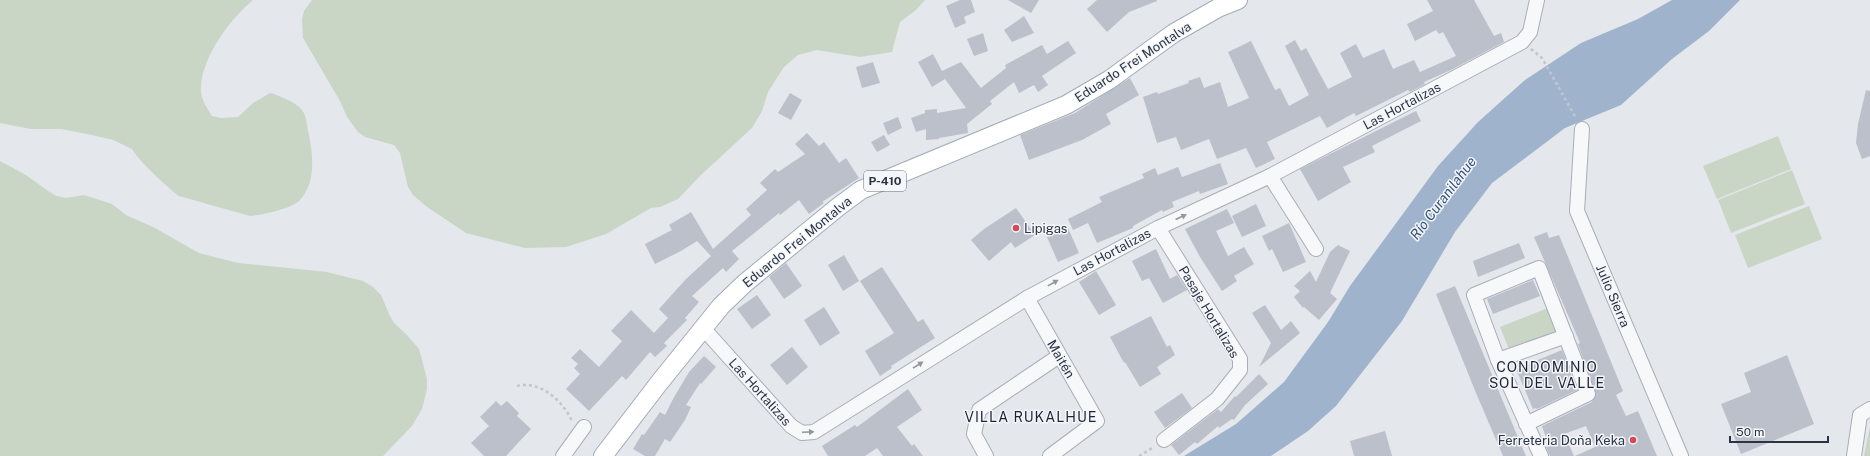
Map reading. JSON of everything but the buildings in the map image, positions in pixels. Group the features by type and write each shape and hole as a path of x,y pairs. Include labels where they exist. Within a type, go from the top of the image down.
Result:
{"main road":[{"name":"Eduardo Frei Montalva","path":"603,456 702,328 745,283 861,190 1066,105 1109,80 1174,33 1218,4 1238,0"}],"street":[{"name":"Las Hortalizas","path":"702,328 791,426 802,433 808,433 820,429 892,382 1027,298 1158,228 1270,176 1522,42 1530,32 1537,0"},
{"name":"Julio Sierra","path":"1582,129 1577,211 1682,456"},
{"path":"1270,176 1316,249"},
{"name":"Pasaje Hortalizas","path":"1158,228 1240,359 1240,370 1217,399 1164,440"},
{"path":"1526,424 1588,394 1539,268 1474,295 1498,360 1526,424 1542,456"},
{"name":"Maitén","path":"1027,298 1097,421 1050,456"},
{"path":"1498,360 1566,336"},
{"path":"986,456 974,434 979,410 1059,356"},
{"path":"1854,456 1860,415 1870,409"},
{"path":"563,456 584,427"}],"path":[{"path":"1542,58 1582,129"},
{"path":"517,386 524,384 534,386 548,393 567,410 572,421"},
{"path":"1139,456 1164,440"}],"green space":[{"path":"0,0 253,0 227,28 212,52 202,76 201,92 204,103 212,116 221,118 238,117 253,103 270,93 288,100 300,107 306,120 312,158 311,176 305,194 299,201 290,207 250,216 179,196 140,160 132,149 113,140 61,129 31,129 0,123"},
{"path":"312,0 925,0 916,10 900,22 892,52 860,57 817,50 798,55 784,67 768,92 762,111 752,128 701,175 678,199 660,207 651,208 606,234 566,247 525,248 466,233 427,207 413,195 408,187 400,153 394,145 365,137 358,132 347,117 340,101 303,38 302,19 304,11"},
{"path":"1778,136 1791,169 1717,199 1703,166"},
{"path":"0,161 26,175 56,196 66,198 84,195 112,204 126,215 155,228 199,253 238,263 327,272 363,281 373,287 381,295 394,323 419,349 427,379 427,389 422,409 412,426 383,456 0,456"},
{"path":"1792,170 1805,204 1731,233 1718,200"},
{"path":"1809,206 1822,239 1748,268 1735,235"},
{"path":"1548,308 1558,335 1511,354 1500,327"},
{"path":"1870,427 1870,456 1864,456"}],"water":[{"name":"Río Curanilahue","path":"1672,0 1740,0 1709,31 1672,59 1621,105 1565,128 1492,183 1455,232 1402,321 1336,406 1308,431 1271,456 1184,456 1236,424 1284,382 1328,322 1350,286 1438,166 1478,122 1525,80 1581,43 1638,19"}],"place":[{"name":"Lipigas","path":"1016,228"},
{"name":"Ferreteria Doña Keka","path":"1633,440"}],"district":[{"name":"CONDOMINIO SOL DEL VALLE","path":"1547,376"},
{"name":"VILLA RUKALHUE","path":"1031,417"}]}
